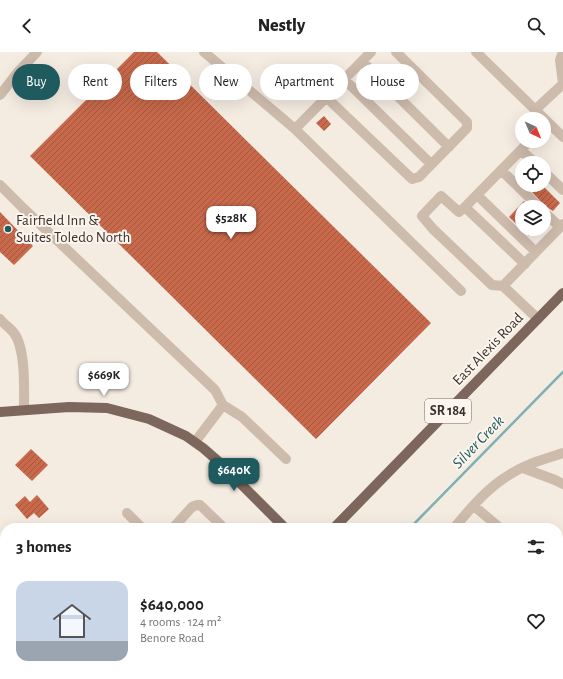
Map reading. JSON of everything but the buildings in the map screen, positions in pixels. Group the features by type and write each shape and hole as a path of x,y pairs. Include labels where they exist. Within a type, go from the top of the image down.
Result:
{"main road":[{"name":"East Alexis Road","path":"339,523 563,293"},
{"path":"0,412 69,408 107,408 149,419 168,427 195,442 218,461 280,523"}],"street":[{"path":"0,95 18,72 37,52"},
{"path":"204,52 295,129 461,291"},
{"path":"348,75 371,52"},
{"path":"329,100 412,179 419,177 467,128 467,122 396,52"},
{"path":"480,53 535,110 563,83 560,60 563,52"},
{"path":"362,61 449,147"},
{"path":"348,83 431,164"},
{"path":"295,129 323,100"},
{"path":"551,128 563,137"},
{"path":"527,156 521,150 462,210 453,212 446,207 440,206 432,213 432,218 439,228 492,279 538,319"},
{"path":"500,170 532,200"},
{"path":"551,179 563,190"},
{"path":"0,185 215,390 223,405 242,417 286,459"},
{"path":"476,195 536,252"},
{"path":"525,264 462,210 441,196 422,216 433,229 492,285 500,286 525,264 561,225 551,217"},
{"path":"0,320 14,333 20,346 23,372 24,410"},
{"path":"195,442 223,405"},
{"path":"459,523 492,487 510,474 563,453"},
{"path":"524,468 563,484"},
{"path":"177,523 192,507 200,505 219,523"},
{"path":"474,506 494,523"},
{"path":"127,512 137,523"}],"waterway":[{"name":"Silver Creek","path":"415,523 563,372"}],"place":[{"name":"Fairfield Inn & Suites Toledo North","path":"8,229"}]}
